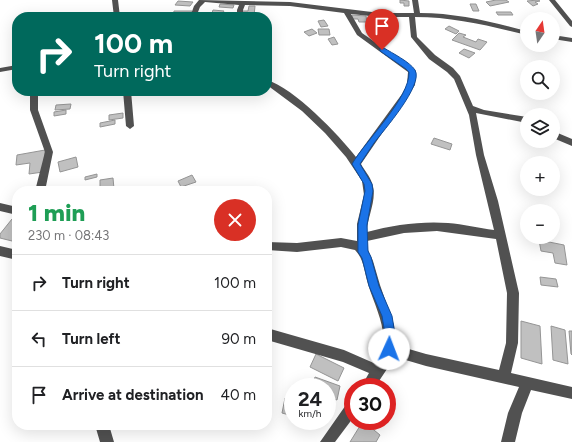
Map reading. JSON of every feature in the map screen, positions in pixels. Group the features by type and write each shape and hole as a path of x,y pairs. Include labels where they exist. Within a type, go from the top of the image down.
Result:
{"street":[{"path":"115,0 116,12"},
{"path":"195,12 197,6 202,0"},
{"path":"206,0 243,3 279,2 347,12 380,15 414,15 458,18 520,31"},
{"path":"414,0 414,37 432,57 450,70 457,78 475,123 480,155 513,293 512,343 504,378"},
{"path":"552,0 572,25"},
{"path":"240,12 243,3"},
{"path":"347,12 359,34 412,71 411,85 405,95 356,164"},
{"path":"560,38 572,40"},
{"path":"0,70 12,68"},
{"path":"272,85 318,120 350,155 368,184 369,191 363,219 363,252"},
{"path":"34,96 34,110 49,152 41,186"},
{"path":"127,96 130,126"},
{"path":"470,108 487,114 520,119"},
{"path":"560,137 572,143"},
{"path":"0,206 12,209"},
{"path":"362,238 392,231 427,227 446,227 500,235"},
{"path":"272,246 300,247 343,243 352,244 361,248 367,257 374,286 387,316 390,334 389,349 383,364 373,378"},
{"path":"0,251 12,254"},
{"path":"272,335 344,356 378,371"},
{"path":"389,349 426,360 572,393"},
{"path":"508,442 515,412 527,383"},
{"path":"326,442 344,419"},
{"path":"103,430 107,442"}],"building":[{"path":"400,0 409,1 409,6 404,6 404,3 400,3"},
{"path":"506,0 509,2 490,6 486,2"},
{"path":"178,1 193,2 190,6 175,5"},
{"path":"527,1 540,1 535,2 538,4 533,6"},
{"path":"220,4 234,5 233,8 219,7"},
{"path":"470,4 476,4 479,11 473,11"},
{"path":"249,6 255,6 254,12 242,12 248,11"},
{"path":"213,10 224,11 223,12 212,12"},
{"path":"174,11 192,11 192,12"},
{"path":"496,12 511,12 513,15 498,15"},
{"path":"352,15 366,16 367,22 359,22 358,19 352,19"},
{"path":"324,20 328,26 321,27 318,21"},
{"path":"449,26 459,31 456,34 445,29"},
{"path":"312,29 317,33 309,36 304,32"},
{"path":"318,29 329,29 330,35 319,35"},
{"path":"375,29 390,29 391,33 377,33"},
{"path":"459,33 466,35 463,37 476,42 478,39 487,42 480,50 452,40"},
{"path":"334,37 338,44 332,45 328,39"},
{"path":"464,49 475,53 469,58 459,53"},
{"path":"71,104 70,109 55,110 56,105"},
{"path":"66,110 66,114 54,116 54,112"},
{"path":"123,113 123,118 109,120 109,115"},
{"path":"115,120 115,124 100,127 100,123"},
{"path":"434,138 452,144 450,150 431,144"},
{"path":"45,150 43,172 29,174 30,163 16,165 17,155"},
{"path":"76,157 78,167 60,172 58,162"},
{"path":"97,174 97,177 85,180 85,177"},
{"path":"192,175 196,182 180,186 178,181"},
{"path":"113,178 114,186 100,186 100,180"},
{"path":"12,219 12,241 0,238 0,234"},
{"path":"540,244 564,245 567,265 555,263 553,253 541,251"},
{"path":"540,277 556,279 558,287 541,285"},
{"path":"521,321 540,326 542,364 521,358"},
{"path":"551,326 565,330 568,364 553,360"},
{"path":"569,331 572,331 572,355 571,354"},
{"path":"316,354 344,368 338,381 336,378 332,378 310,367"},
{"path":"336,385 340,386 336,400"},
{"path":"284,403 284,414 282,413"},
{"path":"357,430 374,430 380,435 376,442 350,442"}],"route":[{"path":"382,50 409,67 412,71 411,85 405,95 356,164 368,184 369,191 362,225 363,252 367,257 374,286 387,316 390,334 389,349"}]}
